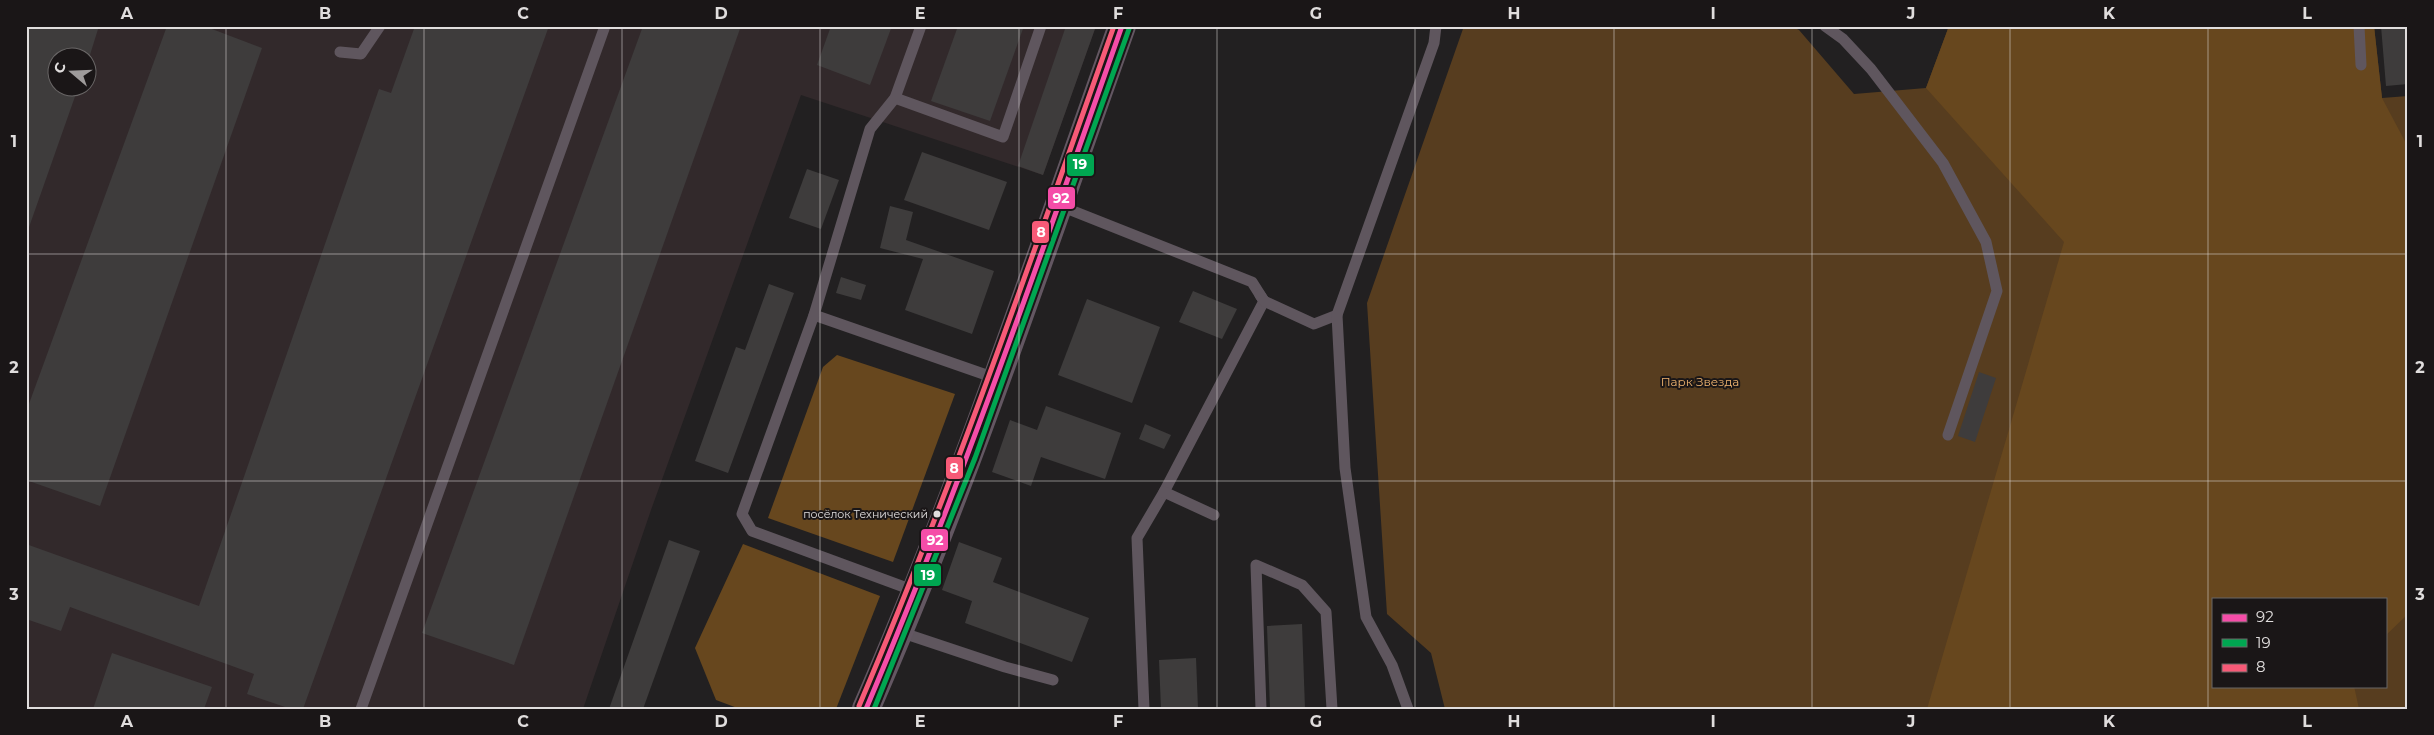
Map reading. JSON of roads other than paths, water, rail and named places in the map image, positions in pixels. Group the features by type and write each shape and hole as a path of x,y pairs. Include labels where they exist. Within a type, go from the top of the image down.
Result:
{"main road":[{"path":"866,709 916,592 1122,26"}],"lane":[{"path":"340,52 361,54 380,26"},
{"path":"361,709 605,26"},
{"path":"916,592 752,531 742,514 814,315 870,130 895,98 921,26"},
{"path":"895,98 1003,137 1042,26"},
{"path":"1408,709 1392,665 1366,617 1345,468 1337,315 1434,43 1436,26"},
{"path":"1825,26 1842,39 1871,68 1943,163 1986,242 1997,291 1948,435"},
{"path":"2358,26 2361,65"},
{"path":"1058,205 1252,282 1264,302 1314,324 1337,315"},
{"path":"1144,709 1138,538 1264,302"},
{"path":"814,315 995,378"},
{"path":"1164,492 1214,515"},
{"path":"1261,709 1256,565 1302,585 1326,612 1332,709"},
{"path":"900,632 1005,668 1053,680"}],"place":[{"name":"посёлок Технический","path":"937,514"}],"park label":[{"name":"Парк Звезда","path":"1700,382"}]}
